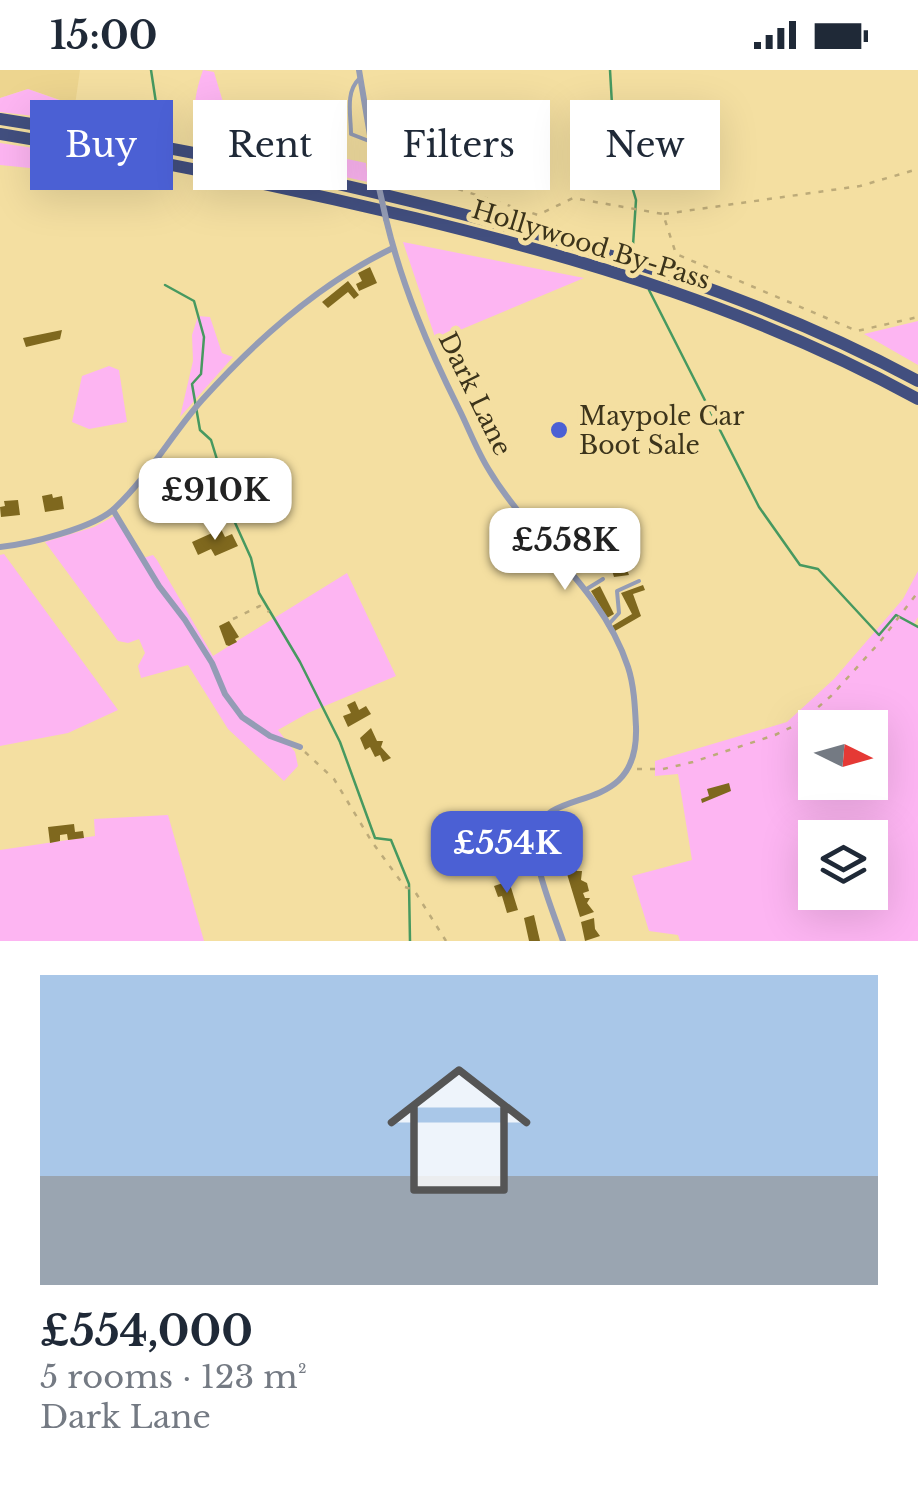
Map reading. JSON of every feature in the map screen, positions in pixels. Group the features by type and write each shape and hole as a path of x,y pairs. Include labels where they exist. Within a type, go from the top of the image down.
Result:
{"highway":[{"name":"Hollywood By-Pass","path":"0,118 302,174 548,236 746,300 918,381"},
{"name":"Hollywood By-Pass","path":"0,134 302,191 575,261 740,314 854,364 918,399"}],"street":[{"name":"Dark Lane","path":"359,74 367,128"},
{"name":"Dark Lane","path":"380,190 393,248 426,341 489,471 534,532 585,590 608,624 628,667 635,708 632,765"},
{"path":"0,547 81,526 114,510 202,400 253,348 313,296 356,266 393,248"},
{"path":"114,510 242,717 270,736 300,747"},
{"path":"563,941 536,849 539,825 546,816 613,784 632,765"}],"lane":[{"path":"359,74 350,97 352,134 367,140"},
{"path":"585,590 603,579"},
{"path":"608,624 619,612 618,591 639,582"}],"path":[{"path":"465,190 538,215 574,198 663,214 860,186 918,169"},
{"path":"663,214 676,254 857,331 918,316"},
{"path":"632,765 638,769 664,769 775,735 800,723 831,696 879,643 918,592"},
{"path":"233,620 260,606 269,612"},
{"path":"300,747 334,778 372,842 406,886 414,890 446,941"}],"shaded area":[{"path":"0,70 80,70 76,100 60,100 28,89 0,98"},
{"path":"203,70 214,72 222,100 196,100"},
{"path":"28,89 59,100 30,100 30,116 0,112 0,98"},
{"path":"0,143 30,148 30,168 0,165"},
{"path":"347,159 366,163 367,182 347,177"},
{"path":"403,242 584,278 436,340"},
{"path":"198,316 210,317 222,353 233,357 180,417 193,361 192,335"},
{"path":"918,321 918,365 864,334"},
{"path":"109,366 119,370 127,422 89,429 72,422 82,376"},
{"path":"116,515 143,558 153,555 157,560 213,656 347,573 396,676 278,730 295,752 298,766 284,781 228,729 188,665 141,678 138,666 145,653 139,639 118,641 45,542 94,527"},
{"path":"4,554 118,710 68,733 0,746 0,555"},
{"path":"918,571 918,617 914,624 918,627 918,941 680,941 678,935 649,931 632,876 692,860 678,774 655,776 655,761 787,722 798,712 798,800 888,800 888,710 800,710 834,679 903,599"},
{"path":"168,815 204,941 0,941 0,850 95,836 94,819"}],"building":[{"path":"370,267 377,283 359,291 356,284 362,281 358,273"},
{"path":"348,281 359,295 354,299 348,292 328,308 322,302"},
{"path":"62,330 60,339 26,347 23,338"},
{"path":"52,494 53,498 62,496 64,509 45,512 42,496"},
{"path":"18,500 20,515 1,517 4,501"},
{"path":"221,529 225,537 232,534 238,546 215,556 211,549 198,555 192,542"},
{"path":"615,548 629,575 614,577 610,556 586,568 578,568 575,562"},
{"path":"643,585 645,590 633,594 641,616 615,631 612,626 632,614 621,593"},
{"path":"600,586 614,614 607,618 591,591"},
{"path":"229,621 239,637 229,646 219,626"},
{"path":"355,701 359,710 366,706 371,714 348,727 343,716 351,713 347,705"},
{"path":"371,728 391,758 383,762 370,747 365,750 360,738"},
{"path":"729,783 731,791 702,803 701,799 709,796 707,789"},
{"path":"74,824 75,832 83,831 84,838 68,840 67,834 60,835 60,841 50,843 48,827"},
{"path":"574,861 577,871 582,871 581,880 587,883 589,891 583,893 590,898 587,903 594,912 580,917 564,864"},
{"path":"509,881 518,910 507,913 494,886"},
{"path":"534,915 540,941 529,941 524,918"},
{"path":"594,918 600,936 585,941 581,922"}],"waterway":[{"path":"151,70 156,100"},
{"path":"610,70 613,122 636,200 633,245 638,259"},
{"path":"165,285 194,301 204,337 201,374 192,384 200,430 211,440 219,466 215,479 227,487 232,516 251,558 259,593 300,662 340,742 375,838 391,840 409,884 410,941"},
{"path":"649,290 759,507 800,565 818,569 879,635 896,615 918,627"}],"place":[{"name":"Maypole Car Boot Sale","path":"559,430"}]}
